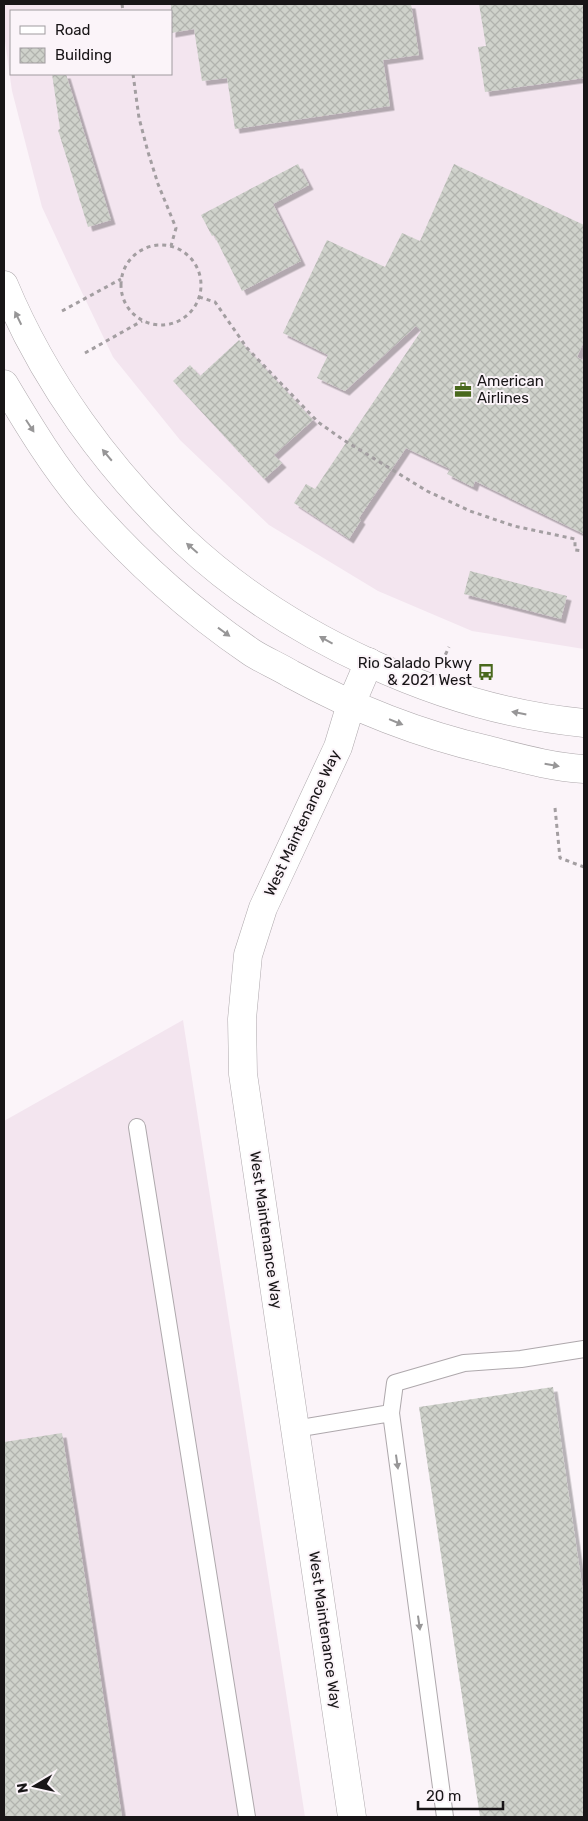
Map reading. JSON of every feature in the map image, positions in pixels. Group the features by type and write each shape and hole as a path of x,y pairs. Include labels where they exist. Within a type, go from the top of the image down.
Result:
{"main road":[{"path":"4,285 18,318 59,390 99,446 138,493 184,540 256,599 321,638 369,662 424,685 476,703 516,713 584,723"},
{"path":"4,384 62,475 87,506 185,603 252,652 351,704 414,729 463,744 546,764 584,769"},
{"name":"West Maintenance Way","path":"352,1817 243,1074 242,1019 248,955 263,908 338,747 351,704 369,662"}],"lane":[{"path":"137,1127 247,1817"},
{"path":"445,1817 391,1414 395,1383 464,1363 521,1359 584,1349"},
{"path":"295,1429 391,1414"}],"path":[{"path":"132,75 139,118 151,160 158,184 176,228 171,246"},
{"path":"154,245 171,246 189,256 197,266 201,277 202,289 193,310 185,318 172,325 159,326 142,321 133,315 125,304 121,292 121,279 125,266 132,256 154,245"},
{"path":"62,310 121,279"},
{"path":"199,297 215,302 247,348 318,422 342,439 427,491 470,511 514,526 575,539 575,550 584,551"},
{"path":"85,353 142,321"},
{"path":"440,667 449,647"},
{"path":"555,808 560,858 584,867"}],"shaded area":[{"path":"4,4 584,4 584,649 472,631 378,591 269,525 180,440 113,357 42,207 12,91 4,34"},
{"path":"183,1020 305,1817 4,1817 4,1121"}],"building":[{"path":"171,4 411,4 419,55 383,60 390,106 235,129 227,78 202,81 194,29 172,33"},
{"path":"479,4 584,4 584,78 485,92 478,47 486,46"},
{"path":"52,75 66,75 111,220 88,227 58,130 60,129"},
{"path":"298,164 309,185 273,204 301,261 242,291 214,235 212,236 201,215"},
{"name":"American Airlines","path":"454,164 584,225 584,341 577,357 584,361 584,534 475,481 473,487 447,474 450,469 406,448 359,518 361,520 349,539 294,503 306,484 315,489 421,331 416,326 345,391 317,378 328,355 283,333 327,240 385,267 402,233 420,241"},
{"path":"239,340 313,420 274,455 282,463 264,479 173,381 190,365 200,376"},
{"path":"470,571 567,596 561,619 464,594"},
{"path":"553,1387 584,1599 584,1817 480,1817 419,1407"},
{"path":"62,1433 122,1817 4,1817 4,1442"}],"place":[{"name":"American Airlines","path":"463,390"},
{"name":"Rio Salado Pkwy & 2021 West","path":"486,672"}]}
